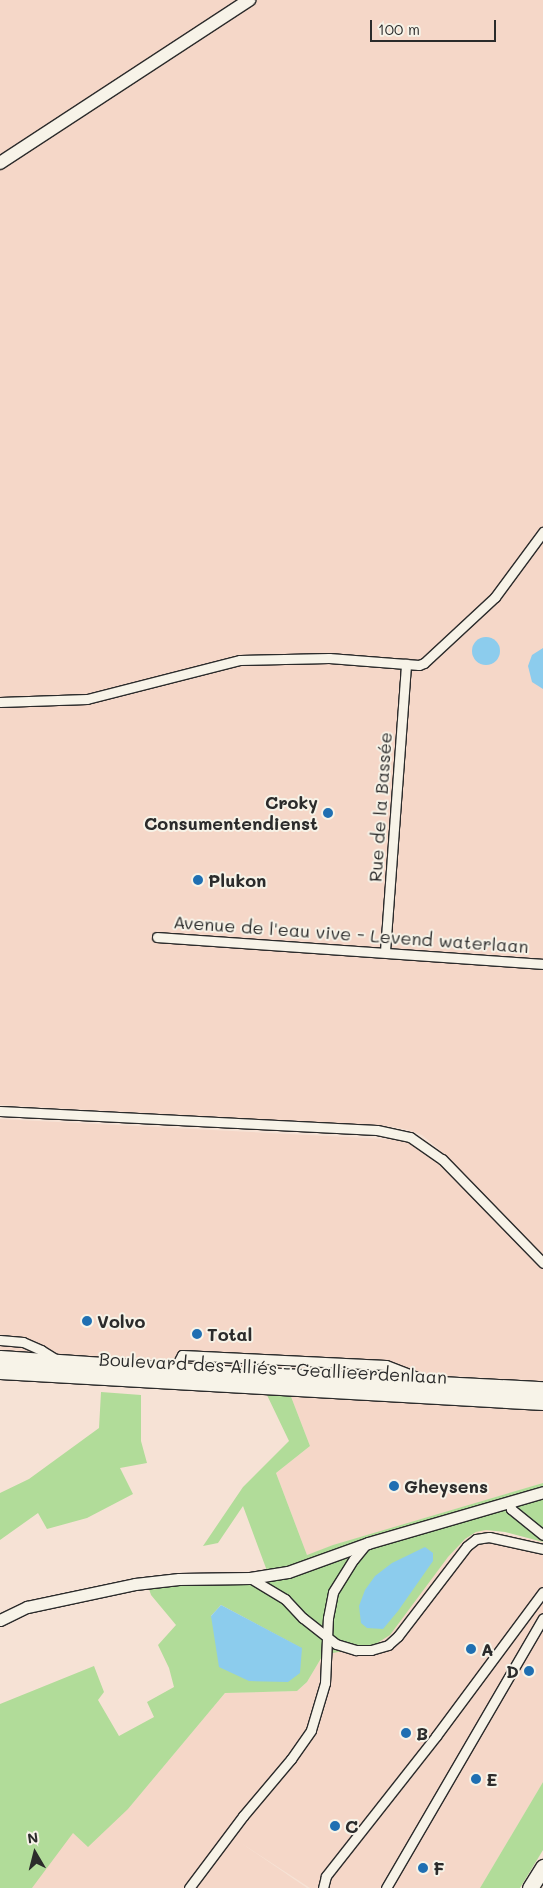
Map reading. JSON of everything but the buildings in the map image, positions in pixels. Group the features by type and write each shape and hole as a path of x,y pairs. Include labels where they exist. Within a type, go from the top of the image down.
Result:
{"highway":[{"name":"Boulevard des Alliés - Geallieerdenlaan","path":"0,1358 174,1370 543,1389"},
{"name":"Boulevard des Alliés - Geallieerdenlaan","path":"0,1371 543,1402"},
{"path":"530,1888 543,1867"}],"main road":[{"path":"0,163 249,0"}],"street":[{"path":"0,702 86,699 222,663 249,660 329,658 406,664 424,663 495,597 543,532"},
{"name":"Rue de la Bassée","path":"385,951 406,664"},
{"name":"Avenue de l'eau vive - Levend waterlaan","path":"157,937 385,951 543,964"},
{"path":"0,1111 377,1130 410,1137 442,1159 543,1263"},
{"path":"0,1340 23,1342 41,1350 57,1361"},
{"path":"0,1620 27,1607 135,1584 179,1579 250,1578 288,1572 368,1543 543,1492"},
{"path":"510,1502 511,1509 543,1535"},
{"path":"250,1578 285,1599 336,1644 356,1650 371,1650 388,1645 398,1636 466,1546 476,1539 489,1537 543,1549"},
{"path":"189,1888 243,1816 291,1759 311,1730 325,1683 328,1618 333,1592 354,1559 368,1543"},
{"path":"323,1888 326,1876 448,1720 543,1592"},
{"path":"386,1888 543,1618"}],"shaded area":[{"path":"0,0 543,0 543,1257 441,1151 422,1135 408,1130 394,1127 0,1105"},
{"path":"0,1119 405,1140 431,1157 543,1268 543,1381 0,1351"},
{"path":"290,1394 543,1408 543,1483 334,1545 307,1555 276,1473 310,1446"},
{"path":"486,1530 543,1542 543,1782 480,1888 310,1888 241,1843 307,1888 0,1888 0,1737 128,1809 225,1693 297,1691 307,1682 323,1655 448,1557 465,1539 476,1532"}],"green space":[{"path":"101,1392 141,1395 141,1441 147,1463 120,1468 133,1494 87,1518 47,1529 38,1513 0,1540 0,1493 29,1479 99,1428"},
{"path":"266,1393 290,1394 310,1446 276,1473 307,1555 333,1545 543,1483 543,1542 505,1532 486,1530 476,1532 465,1539 448,1557 390,1635 374,1645 323,1655 307,1682 297,1691 225,1693 128,1809 88,1847 73,1833 32,1888 0,1888 0,1704 94,1666 104,1692 98,1700 119,1736 154,1717 147,1702 174,1687 169,1668 158,1645 176,1625 151,1595 149,1589 197,1583 250,1584 270,1579 243,1506 218,1543 203,1546 243,1487 289,1441","holes":["221,1605 301,1648 211,1616"]},
{"path":"543,1782 543,1850 520,1888 480,1888"}],"water":[{"path":"486,637 496,641 500,651 496,661 486,665 476,661 472,651 476,641"},
{"path":"543,648 543,689 532,682 528,666 532,655"},
{"path":"425,1547 433,1553 433,1561 398,1611 383,1629 367,1628 361,1623 359,1606 365,1590 375,1576 392,1563"},
{"path":"221,1605 302,1648 300,1673 288,1682 249,1681 219,1667 211,1616"}],"place":[{"name":"Croky Consumentendienst","path":"328,813"},
{"name":"Plukon","path":"198,880"},
{"name":"Volvo","path":"87,1321"},
{"name":"Total","path":"197,1334"},
{"name":"Gheysens","path":"394,1486"},
{"name":"A","path":"471,1649"},
{"name":"D","path":"529,1671"},
{"name":"B","path":"406,1733"},
{"name":"E","path":"476,1779"},
{"name":"C","path":"335,1826"},
{"name":"F","path":"423,1868"}]}
